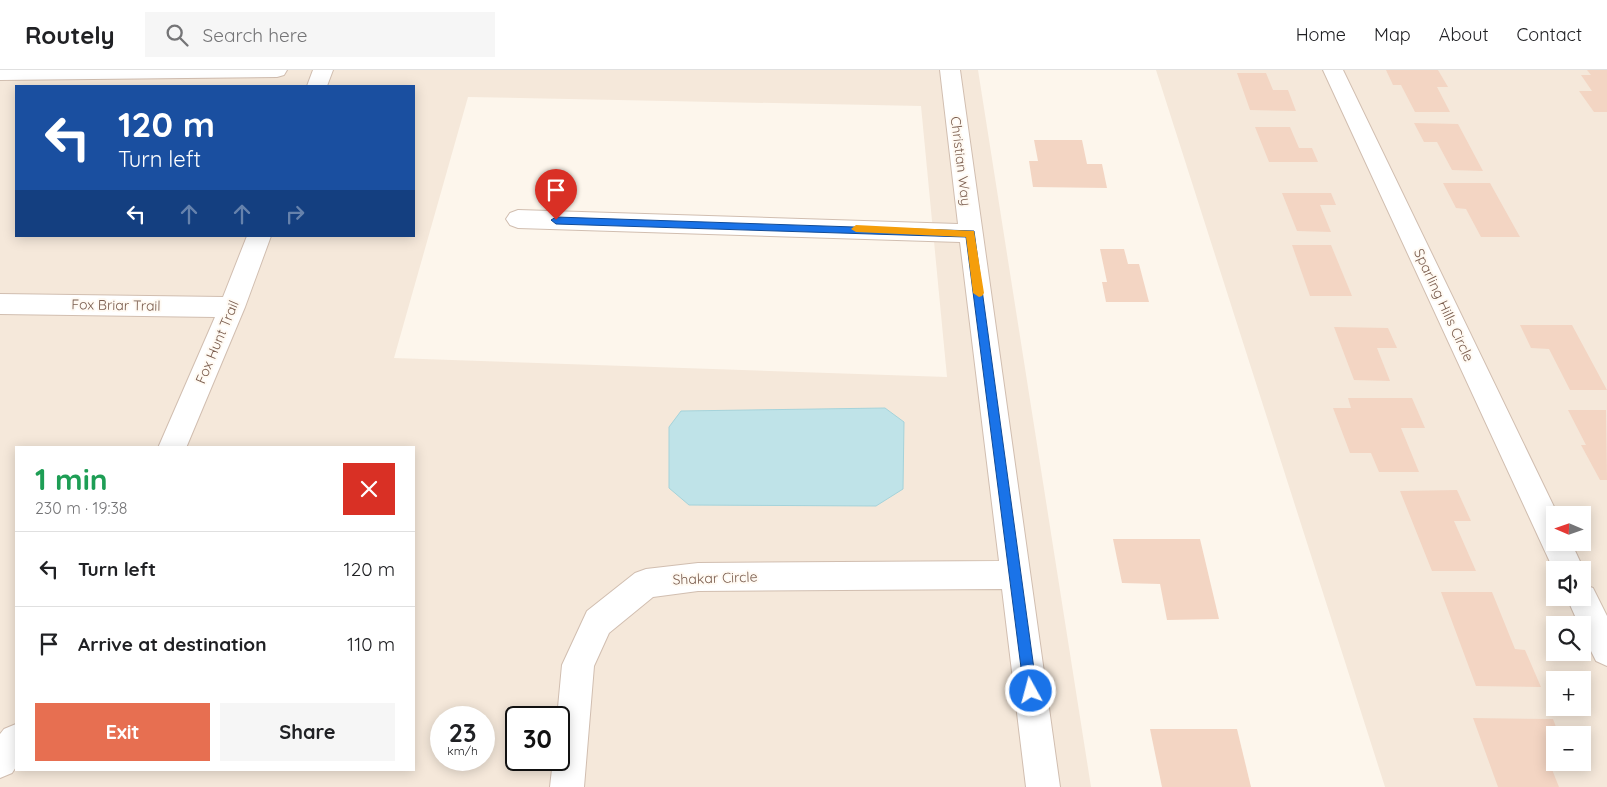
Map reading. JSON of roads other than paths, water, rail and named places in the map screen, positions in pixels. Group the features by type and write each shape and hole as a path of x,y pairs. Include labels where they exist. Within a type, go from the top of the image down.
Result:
{"street":[{"path":"0,73 277,70"},
{"path":"317,85 323,70"},
{"name":"Christian Way","path":"950,70 1043,787"},
{"name":"Sparling Hills Circle","path":"1332,70 1546,520"},
{"path":"518,219 971,233"},
{"name":"Fox Hunt Trail","path":"173,446 232,307 259,237"},
{"name":"Fox Briar Trail","path":"0,304 232,307"},
{"name":"Shakar Circle","path":"567,787 578,665 598,622 646,583 698,577 1016,575"},
{"path":"1586,606 1607,650"},
{"path":"0,761 15,742"}],"water":[{"path":"885,408 904,422 903,489 876,506 689,505 669,488 669,427 681,411"}]}
